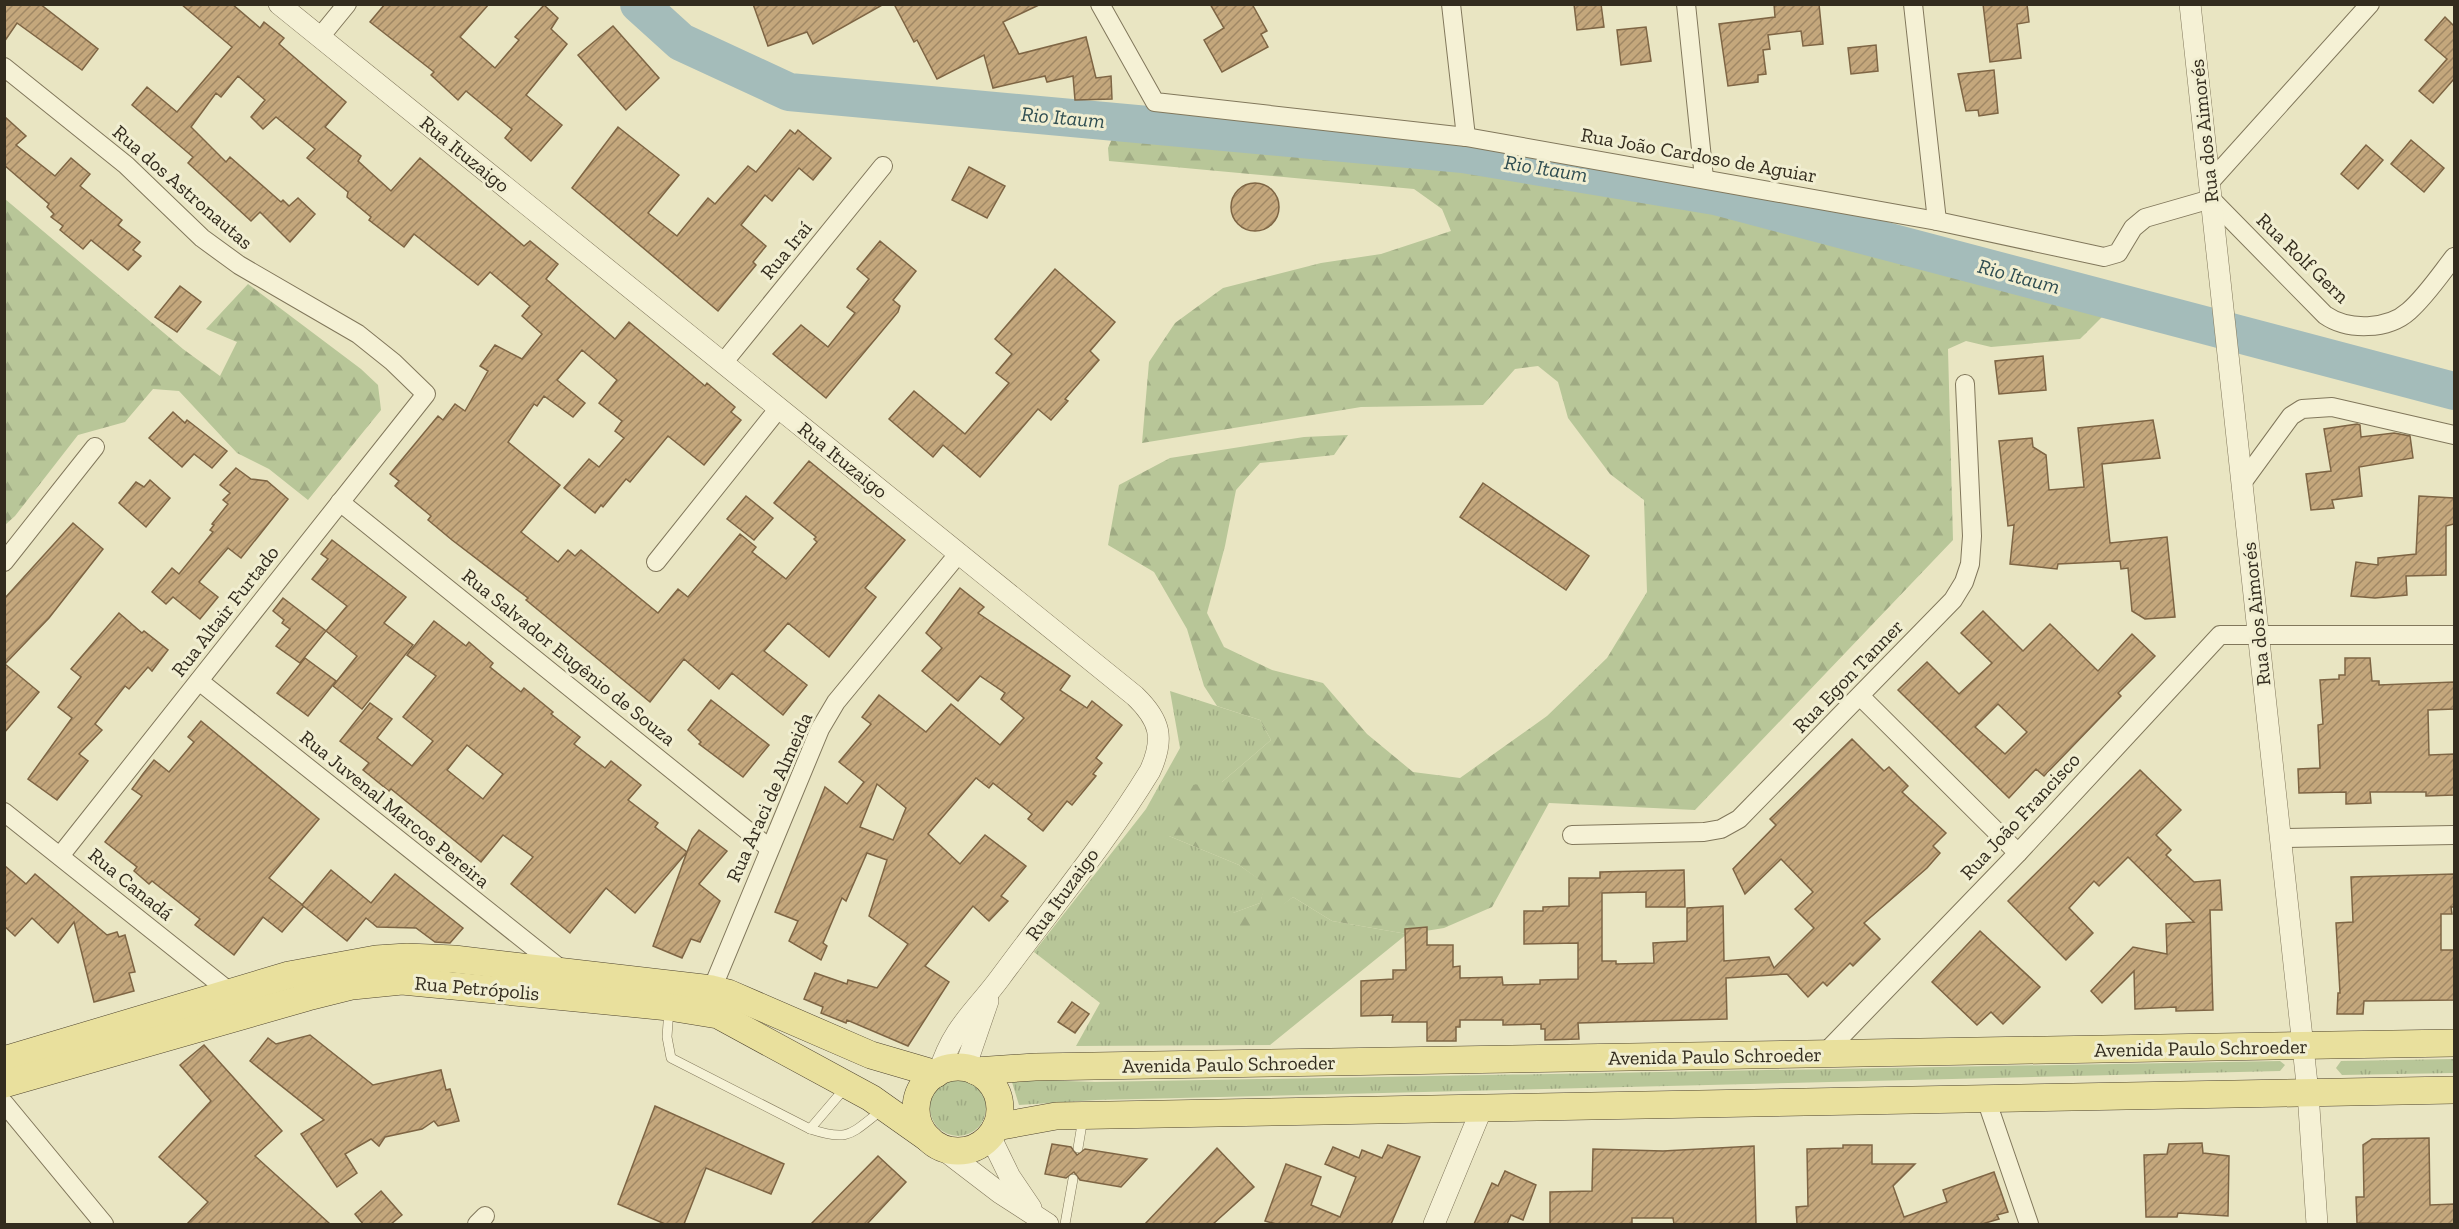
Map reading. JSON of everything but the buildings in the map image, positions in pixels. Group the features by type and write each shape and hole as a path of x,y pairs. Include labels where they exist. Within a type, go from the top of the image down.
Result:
{"main road":[{"name":"Rua Petrópolis","path":"4,1059 230,992 341,964 407,957 563,971 712,989 728,993 872,1055 954,1071"},
{"name":"Rua Petrópolis","path":"4,1084 352,986 402,981 438,983 669,1007 718,1015 848,1085 885,1107 932,1142"},
{"name":"Avenida Paulo Schroeder","path":"954,1071 1041,1067 2454,1043"},
{"path":"993,1132 1000,1105 997,1094 984,1077 954,1071 926,1082 917,1104 921,1129 932,1142 958,1151 970,1149 993,1132 1041,1117 1084,1115 2454,1090"}],"street":[{"name":"Rua Ituzaigo","path":"279,4 959,553 1152,712 1158,728 1156,759 1140,787 995,984 954,1071"},
{"path":"320,37 347,4"},
{"name":"Rua João Cardoso de Aguiar","path":"1100,4 1155,102 1466,137 1937,221 2104,257 2118,253 2133,228 2145,218 2210,191"},
{"path":"1451,4 1466,137"},
{"path":"1686,4 1704,178"},
{"path":"1913,4 1937,221"},
{"name":"Rua dos Aimorés","path":"2190,4 2308,1093 2317,1224"},
{"path":"2210,191 2370,4"},
{"name":"Rua dos Astronautas","path":"4,67 126,165 202,238 239,265 358,334 393,362 426,394"},
{"name":"Rua Iraí","path":"723,363 883,166"},
{"name":"Rua Rolf Gern","path":"2210,191 2325,315 2336,322 2357,326 2391,322 2408,312 2454,257"},
{"name":"Rua Egon Tanner","path":"1572,835 1704,832 1721,829 1739,819 1953,600 1964,582 1970,564 1972,536 1965,384"},
{"name":"Rua Altair Furtado","path":"60,856 426,394"},
{"path":"2242,483 2291,416 2302,409 2332,407 2454,435"},
{"path":"656,562 779,408"},
{"path":"4,562 95,447"},
{"name":"Rua Salvador Eugênio de Souza","path":"340,502 769,848"},
{"name":"Rua Araci de Almeida","path":"712,989 807,756 836,702 959,553"},
{"name":"Rua João Francisco","path":"1824,1054 2018,853 2220,635 2454,635"},
{"name":"Rua Juvenal Marcos Pereira","path":"199,681 563,971"},
{"path":"1860,696 2018,853"},
{"name":"Rua Canadá","path":"4,812 230,992"},
{"path":"2281,838 2454,835"},
{"path":"1986,1099 2029,1224"},
{"path":"4,1103 104,1224"},
{"path":"1434,1224 1482,1108"},
{"name":"Rua Petrópolis","path":"993,1132 1010,1177 1043,1221"},
{"name":"Rua Petrópolis","path":"932,1142 1043,1221"}],"lane":[{"path":"669,1007 667,1037 671,1058 810,1129 836,1137 845,1137 885,1107"},
{"path":"810,1129 848,1085"},
{"path":"1078,1148 1084,1115"},
{"path":"1065,1224 1073,1179"}],"green space":[{"path":"1115,132 1460,162 1676,199 1822,230 1958,270 2048,293 2052,302 2106,313 2080,339 1991,347 1966,341 1948,349 1953,540 1695,810 1549,803 1492,907 1444,928 1407,934 1332,921 1293,897 1254,928 1227,925 1233,913 1260,903 1265,884 1239,865 1169,836 1171,787 1222,782 1271,740 1260,720 1217,706 1204,686 1187,629 1154,572 1108,545 1119,485 1170,458 1304,437 1348,435 1334,455 1260,463 1236,490 1225,546 1207,613 1224,647 1272,670 1323,683 1367,734 1413,772 1460,778 1547,716 1607,658 1647,592 1644,500 1610,474 1568,418 1558,382 1538,366 1515,369 1483,405 1361,407 1142,443 1149,362 1175,323 1223,288 1321,263 1381,254 1451,231 1442,209 1414,189 1109,161 1108,148"},
{"path":"5,199 183,349 220,376 237,342 206,329 248,284 361,369 378,385 381,410 308,500 269,469 237,453 179,391 153,389 125,422 78,435 15,516 5,525"},
{"path":"1170,691 1260,720 1271,740 1222,782 1169,836 1239,865 1266,884 1260,903 1233,913 1275,910 1293,897 1332,921 1407,934 1270,1045 1076,1046 1100,1003 1034,952 1146,809 1180,748"},
{"path":"2454,1059 2454,1073 2342,1075 2336,1068 2341,1061"},
{"path":"2280,1061 2285,1065 2280,1071 1096,1100 1019,1105 1011,1079 1095,1082"},
{"path":"958,1080 969,1082 978,1088 984,1097 986,1108 984,1119 978,1128 969,1134 958,1136 947,1134 938,1128 932,1119 930,1108 932,1097 938,1088 947,1082"}],"waterway":[{"name":"Rio Itaum","path":"639,4 681,42 789,92 1463,154 1715,196 2454,391"}]}
